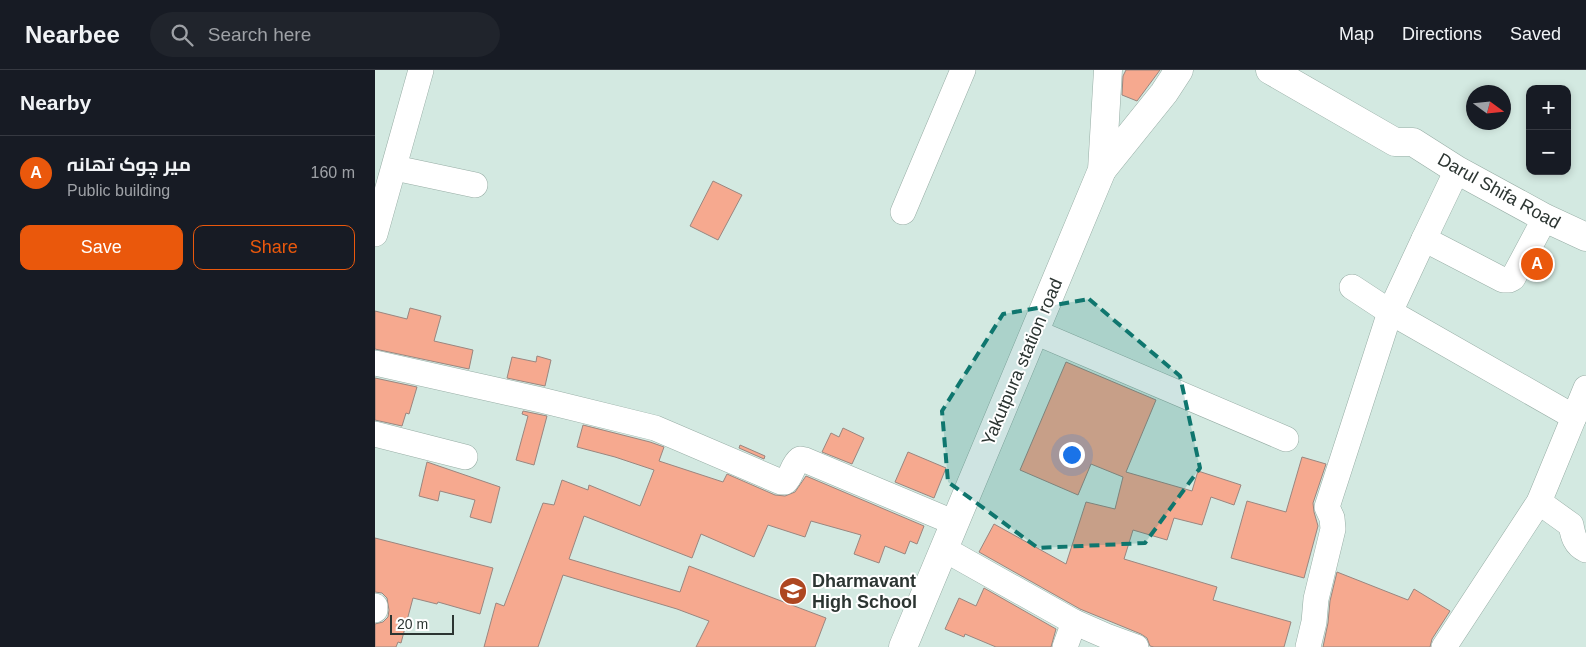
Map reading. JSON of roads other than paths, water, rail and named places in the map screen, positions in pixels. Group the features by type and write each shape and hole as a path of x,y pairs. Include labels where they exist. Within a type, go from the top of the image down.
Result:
{"street":[{"path":"376,227 395,168 421,70"},
{"path":"903,212 963,70"},
{"name":"Yakutpura station road","path":"903,647 1102,170 1108,70"},
{"path":"1102,170 1164,93 1179,70"},
{"name":"Darul Shifa Road","path":"1270,70 1545,218 1586,237"},
{"path":"1303,70 1405,126 1404,142"},
{"path":"395,168 475,185"},
{"path":"1308,647 1314,622 1316,599 1333,529 1332,518 1327,507 1390,312 1457,170"},
{"path":"1424,239 1503,280 1509,280 1513,278 1545,218"},
{"path":"1352,287 1390,312 1575,417"},
{"path":"1035,332 1287,439"},
{"path":"375,363 655,428 781,482 788,480 796,462 800,459 805,460 955,523"},
{"path":"1443,647 1539,502 1586,388"},
{"path":"375,434 465,457"},
{"path":"1539,502 1571,525 1574,539 1586,550"},
{"path":"944,549 1074,622 1135,647"},
{"path":"1065,647 1074,622"}],"place":[{"name":"میر چوک تھانہ","path":"1537,264"},
{"name":"Dharmavant High School","path":"793,591"}]}
